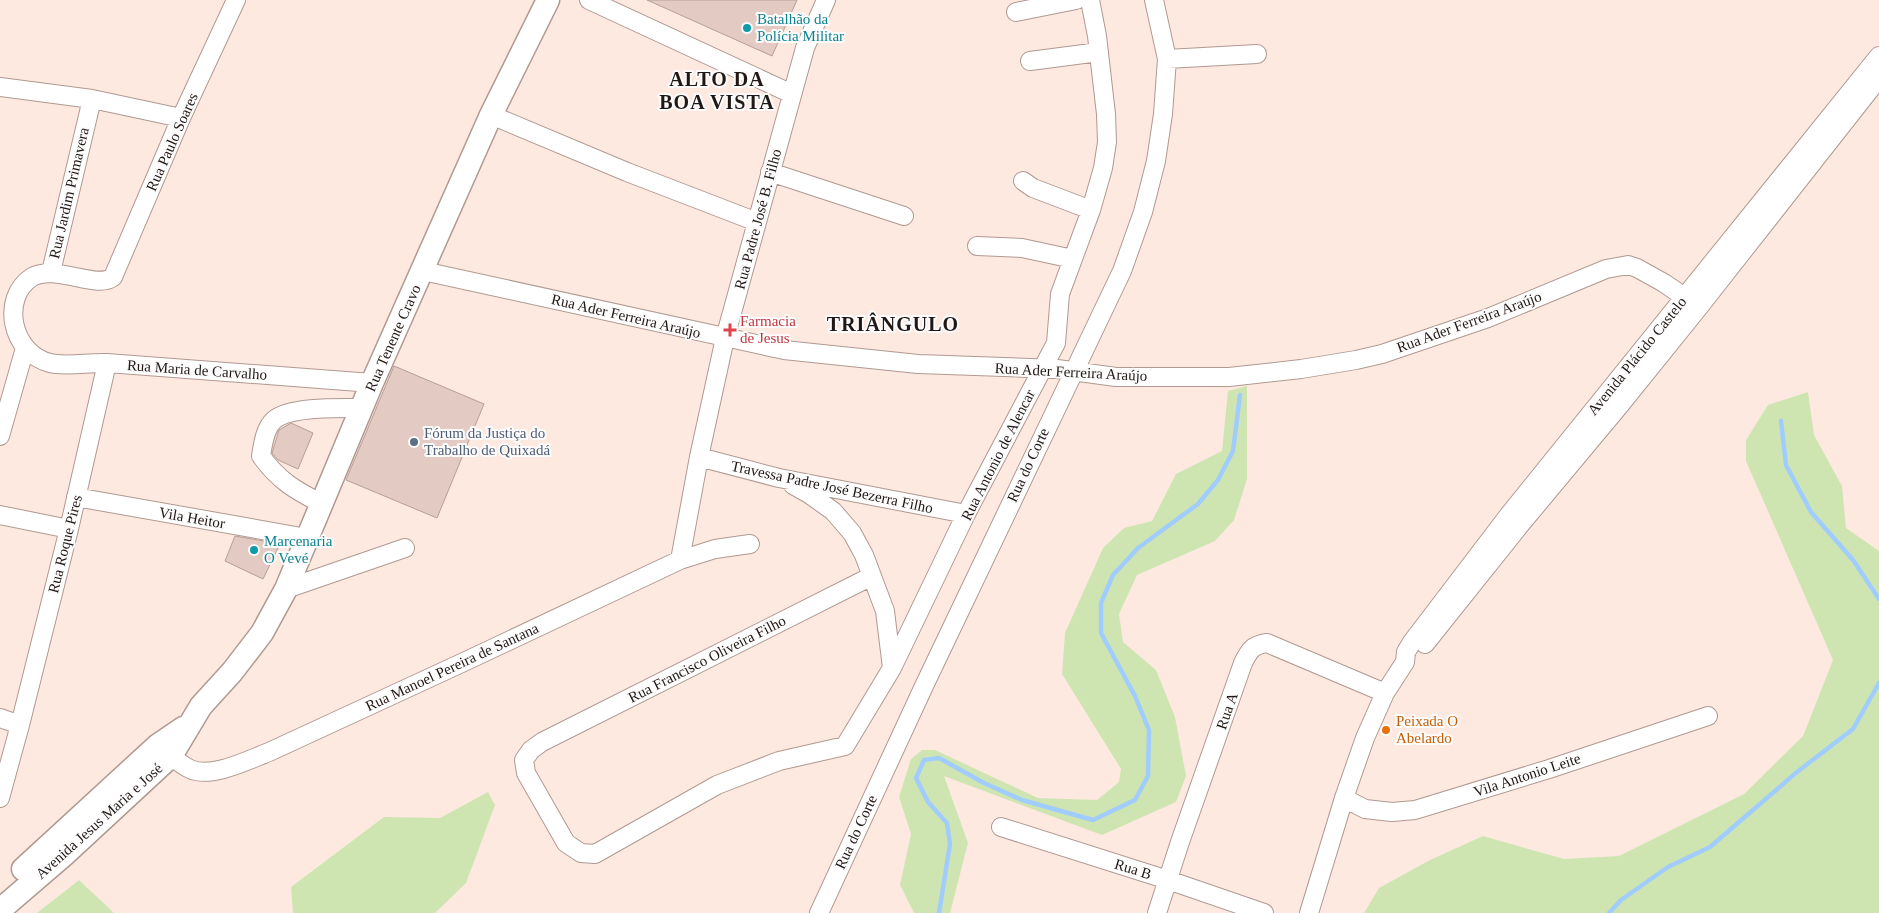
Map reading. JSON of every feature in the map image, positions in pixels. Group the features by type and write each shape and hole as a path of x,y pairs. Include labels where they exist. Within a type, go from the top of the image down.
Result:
{"main road":[{"name":"Rua Tenente Cravo","path":"232,672 262,633 286,589 372,383 491,115 548,0"},
{"name":"Avenida Jesus Maria e José","path":"0,910 64,854 190,724 201,706 232,672"},
{"name":"Avenida Jesus Maria e José","path":"0,890 165,750"}],"street":[{"name":"Rua Paulo Soares","path":"50,272 91,279 106,280 113,277 181,118 236,0"},
{"path":"589,0 792,94"},
{"name":"Rua Padre José B. Filho","path":"680,560 699,457 725,338 804,48 826,0"},
{"path":"1016,12 1076,0"},
{"name":"Rua Antonio de Alencar","path":"845,746 892,668 966,514 1056,343 1060,294 1091,210 1103,168 1107,142 1099,52 1090,0"},
{"name":"Rua do Corte","path":"819,913 920,695 1122,271 1143,212 1156,161 1163,114 1167,59 1154,0"},
{"path":"1030,61 1099,52"},
{"path":"1167,59 1258,54"},
{"name":"Avenida Plácido Castelo","path":"1309,913 1344,798 1365,738 1385,693 1405,662 1414,657 1423,647 1514,520 1549,478 1620,405 1692,302 1816,146 1879,56"},
{"name":"Avenida Plácido Castelo","path":"1816,146 1879,78"},
{"path":"0,87 92,99 181,118"},
{"name":"Rua Jardim Primavera","path":"25,348 17,341 9,321 11,299 8,287 31,277 50,272 92,99"},
{"path":"491,115 627,172 756,222"},
{"path":"770,172 904,216"},
{"path":"1023,182 1091,210"},
{"path":"977,246 1022,248 1072,259"},
{"name":"Rua Ader Ferreira Araújo","path":"423,271 784,350 918,364 1042,369 1116,377 1229,377 1301,369 1356,360 1382,354 1488,318 1606,269 1628,265 1651,276 1692,302"},
{"name":"Avenida Plácido Castelo","path":"1549,478 1606,394 1692,302"},
{"path":"0,436 25,348"},
{"name":"Rua Maria de Carvalho","path":"25,348 50,363 108,362 372,383"},
{"name":"Rua Roque Pires","path":"0,798 69,529 108,362"},
{"path":"1606,394 1620,405"},
{"path":"322,504 292,489 270,468 262,456 266,433 274,419 291,412 325,408 362,408"},
{"name":"Travessa Padre José Bezerra Filho","path":"699,457 779,478 966,514"},
{"path":"779,478 809,494 843,521 852,533 872,576 885,611 892,668"},
{"name":"Vila Heitor","path":"76,497 307,538"},
{"path":"0,515 69,529"},
{"name":"Rua Manoel Pereira de Santana","path":"165,750 190,769 203,772 218,770 247,761 466,661 680,560 715,549 750,544"},
{"path":"286,589 405,548"},
{"name":"Rua Francisco Oliveira Filho","path":"845,746 779,761 717,785 596,854 581,853 566,843 526,772 524,760 531,750 542,742 872,576"},
{"name":"Rua A","path":"1157,913 1243,663 1250,650 1256,644 1267,643 1280,647 1385,693"},
{"name":"Vila Antonio Leite","path":"1344,798 1365,809 1392,812 1415,810 1549,769 1708,716"},
{"path":"0,718 20,725"},
{"name":"Rua B","path":"1001,827 1168,880 1264,913"}],"green space":[{"path":"1247,386 1247,479 1234,520 1215,541 1137,575 1119,614 1123,642 1156,670 1175,717 1186,776 1176,802 1102,835 944,776 968,843 950,913 914,913 900,885 911,834 899,797 911,759 922,750 935,750 1038,798 1097,800 1119,782 1121,769 1062,674 1065,633 1103,548 1124,528 1152,521 1176,474 1222,451 1228,391"},
{"path":"1808,392 1814,435 1842,486 1846,528 1879,551 1879,913 1364,913 1379,888 1430,860 1483,836 1564,859 1619,856 1744,794 1803,736 1833,660 1746,461 1746,440 1768,405"},
{"path":"488,792 495,805 466,883 435,913 293,913 291,887 384,817 440,818"},
{"path":"79,880 114,913 37,913"}],"building":[{"name":"Batalhão da Polícia Militar","path":"647,0 797,0 772,56"},
{"name":"Fórum da Justiça do Trabalho de Quixadá","path":"394,366 484,404 437,518 346,480"},
{"path":"291,423 313,433 298,469 278,460 272,453 279,430"},
{"name":"Marcenaria O Vevé","path":"235,536 280,544 263,579 225,561"}],"waterway":[{"path":"939,913 950,844 947,823 928,802 916,778 924,760 939,758 984,783 1022,800 1093,820 1135,800 1148,776 1149,730 1135,696 1101,633 1101,603 1113,575 1138,548 1198,504 1218,480 1233,451 1240,395"},
{"path":"1781,421 1786,465 1811,512 1853,560 1879,599"},
{"path":"1609,913 1621,900 1668,867 1710,847 1797,772 1853,729 1879,683"}],"place":[{"name":"Batalhão da Polícia Militar","path":"747,28"},
{"name":"Farmacia de Jesus","path":"730,330"},
{"name":"Fórum da Justiça do Trabalho de Quixadá","path":"414,442"},
{"name":"Marcenaria O Vevé","path":"254,550"},
{"name":"Peixada O Abelardo","path":"1386,730"}],"district":[{"name":"ALTO DA BOA VISTA","path":"717,90"},
{"name":"TRIÂNGULO","path":"893,324"}]}
